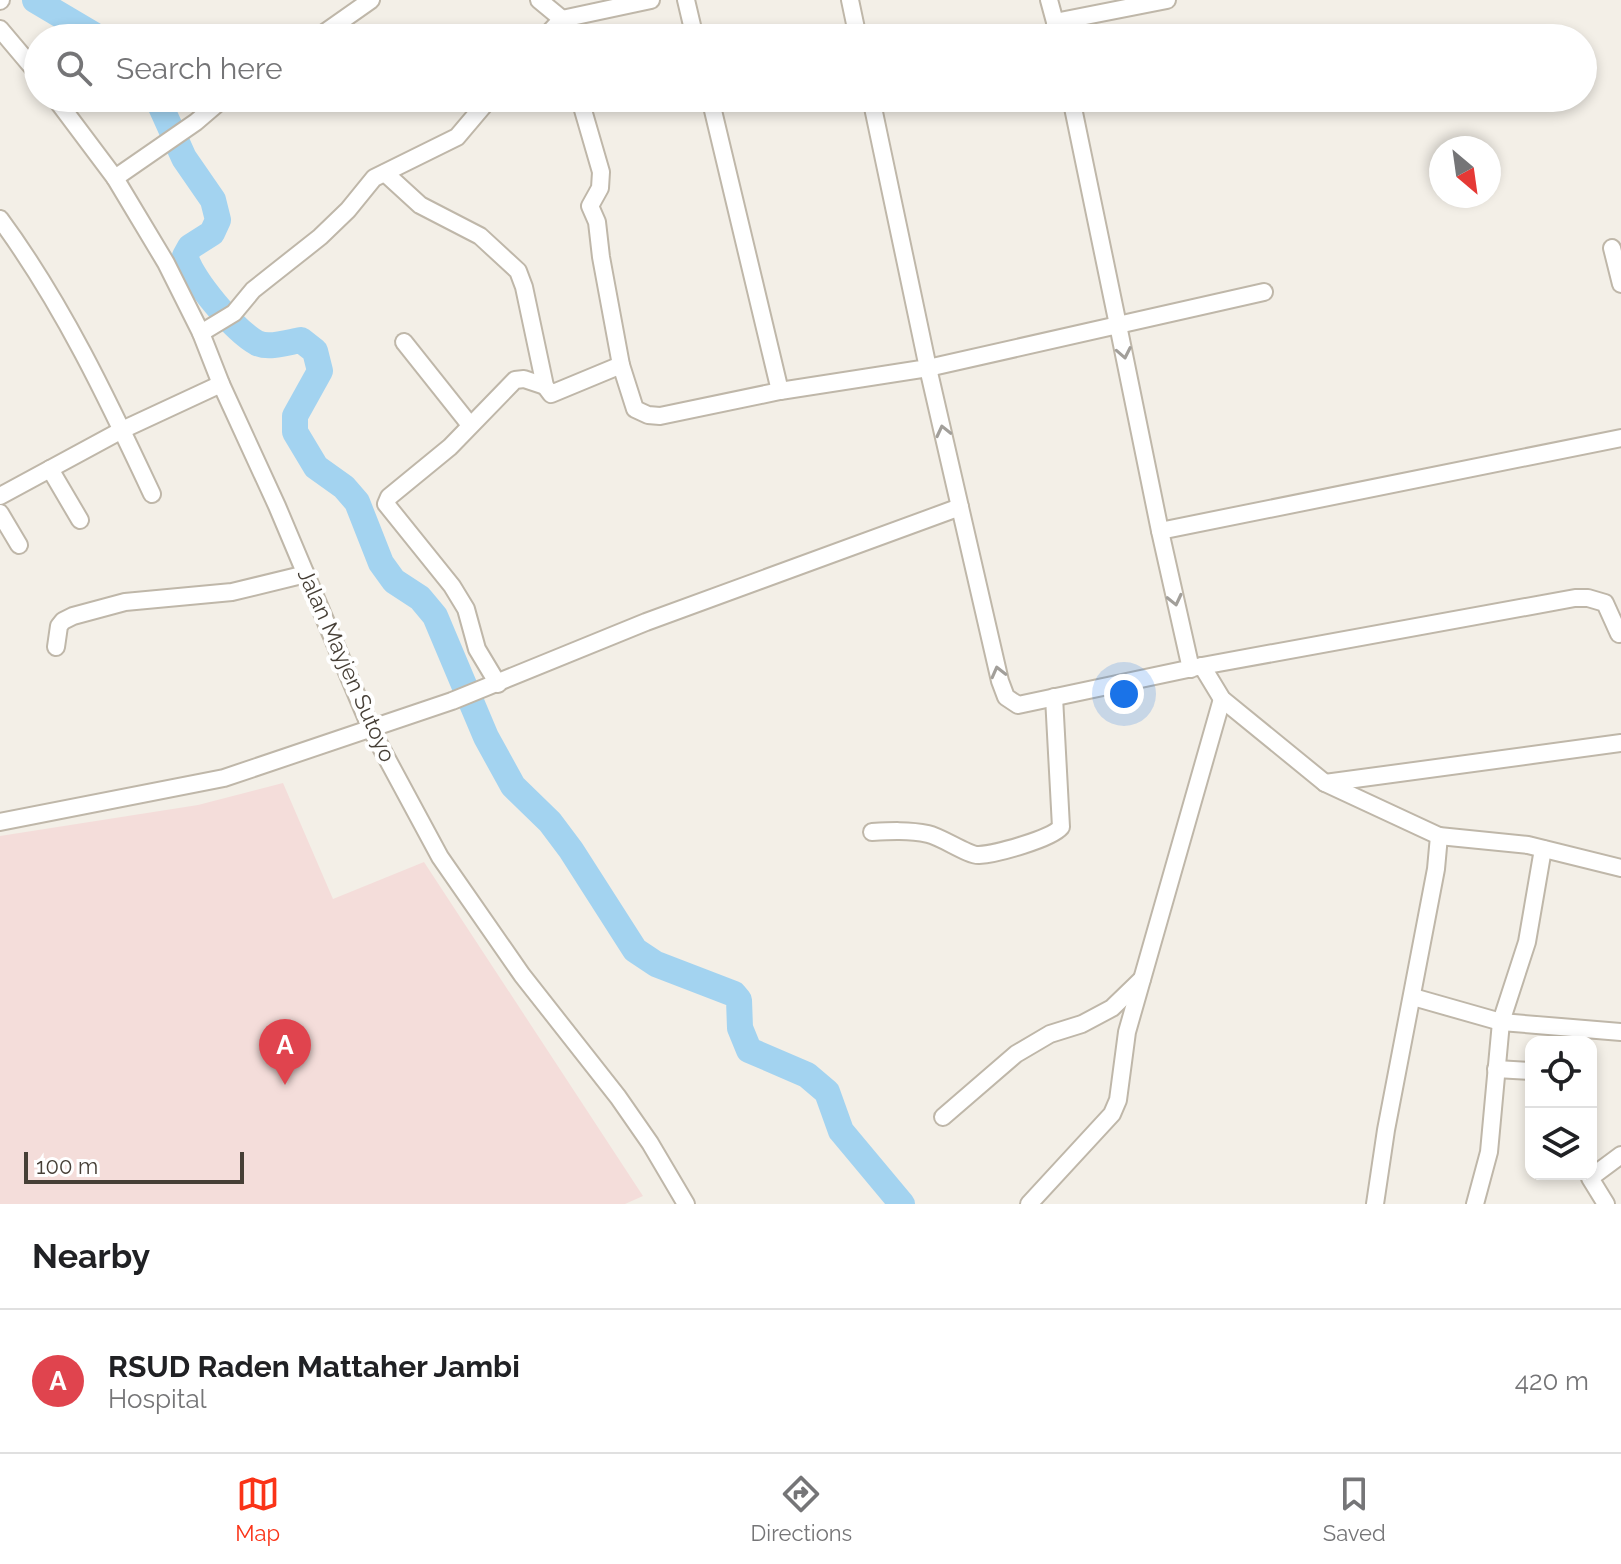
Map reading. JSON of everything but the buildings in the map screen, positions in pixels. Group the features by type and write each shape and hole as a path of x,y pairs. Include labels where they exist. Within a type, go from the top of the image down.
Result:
{"street":[{"path":"337,24 371,0"},
{"path":"539,0 562,19"},
{"path":"557,24 562,19 651,0"},
{"path":"686,0 692,24"},
{"path":"850,0 855,24"},
{"path":"1049,0 1055,24"},
{"path":"1079,24 1167,0"},
{"path":"0,29 24,57"},
{"name":"Jalan Mayjen Sutoyo","path":"66,112 115,178 166,263 201,333 371,729 440,857 522,975 618,1097 686,1204"},
{"path":"115,178 208,112"},
{"path":"201,333 229,316 253,290 320,237 374,178 409,158 457,137 478,112"},
{"path":"584,112 601,172 600,188 590,206 597,222 621,365 635,409 648,415 660,416 780,391 928,368 1264,292"},
{"path":"713,112 780,391"},
{"path":"874,112 928,368 1006,697 1018,705 1197,668 1575,598 1605,603 1619,634"},
{"path":"1074,112 1160,531 1197,668 1222,699 1325,783 1439,836 1528,845 1621,868"},
{"path":"385,173 420,205 480,236 518,271 545,386 551,394 621,365"},
{"path":"0,219 36,271 122,430 152,494"},
{"path":"1612,248 1621,284"},
{"path":"404,342 470,425"},
{"path":"492,686 466,609 452,586 386,504 389,497 450,447 515,380 524,379 545,386"},
{"path":"0,496 122,430 221,384"},
{"path":"1160,531 1621,438"},
{"path":"50,469 80,520"},
{"path":"0,822 224,778 452,701 646,622 960,507"},
{"path":"0,513 19,545"},
{"path":"56,647 59,626 73,616 125,602 232,592 306,574"},
{"path":"872,832 928,834 979,855 1059,831 1061,797 1054,697"},
{"path":"1029,1204 1112,1114 1118,1100 1127,1032 1222,699"},
{"path":"1325,783 1621,743"},
{"path":"1375,1204 1386,1130 1436,869 1439,836"},
{"path":"1475,1204 1489,1152 1501,1022 1527,942 1543,849"},
{"path":"943,1117 1016,1054 1050,1034 1082,1024 1112,1008 1143,978"},
{"path":"1413,997 1501,1022 1621,1032"},
{"path":"1496,1069 1525,1071"},
{"path":"1606,1204 1590,1178 1621,1155"}],"shaded area":[{"path":"283,783 333,899 424,862 643,1196 625,1204 0,1204 0,836 198,805"}],"waterway":[{"path":"35,0 75,24"},
{"path":"163,112 184,158 213,200 218,220 212,233 190,247 185,256 189,266 205,291 248,337 262,345 301,340 315,351 320,371 295,416 295,432 316,467 344,487 357,502 381,563 394,581 420,598 435,616 486,737 513,786 550,822 571,850 635,950 656,964 734,994 739,1000 740,1028 749,1050 807,1075 827,1092 841,1131 902,1204"}],"place":[{"name":"RSUD Raden Mattaher Jambi","path":"285,1085"}]}
